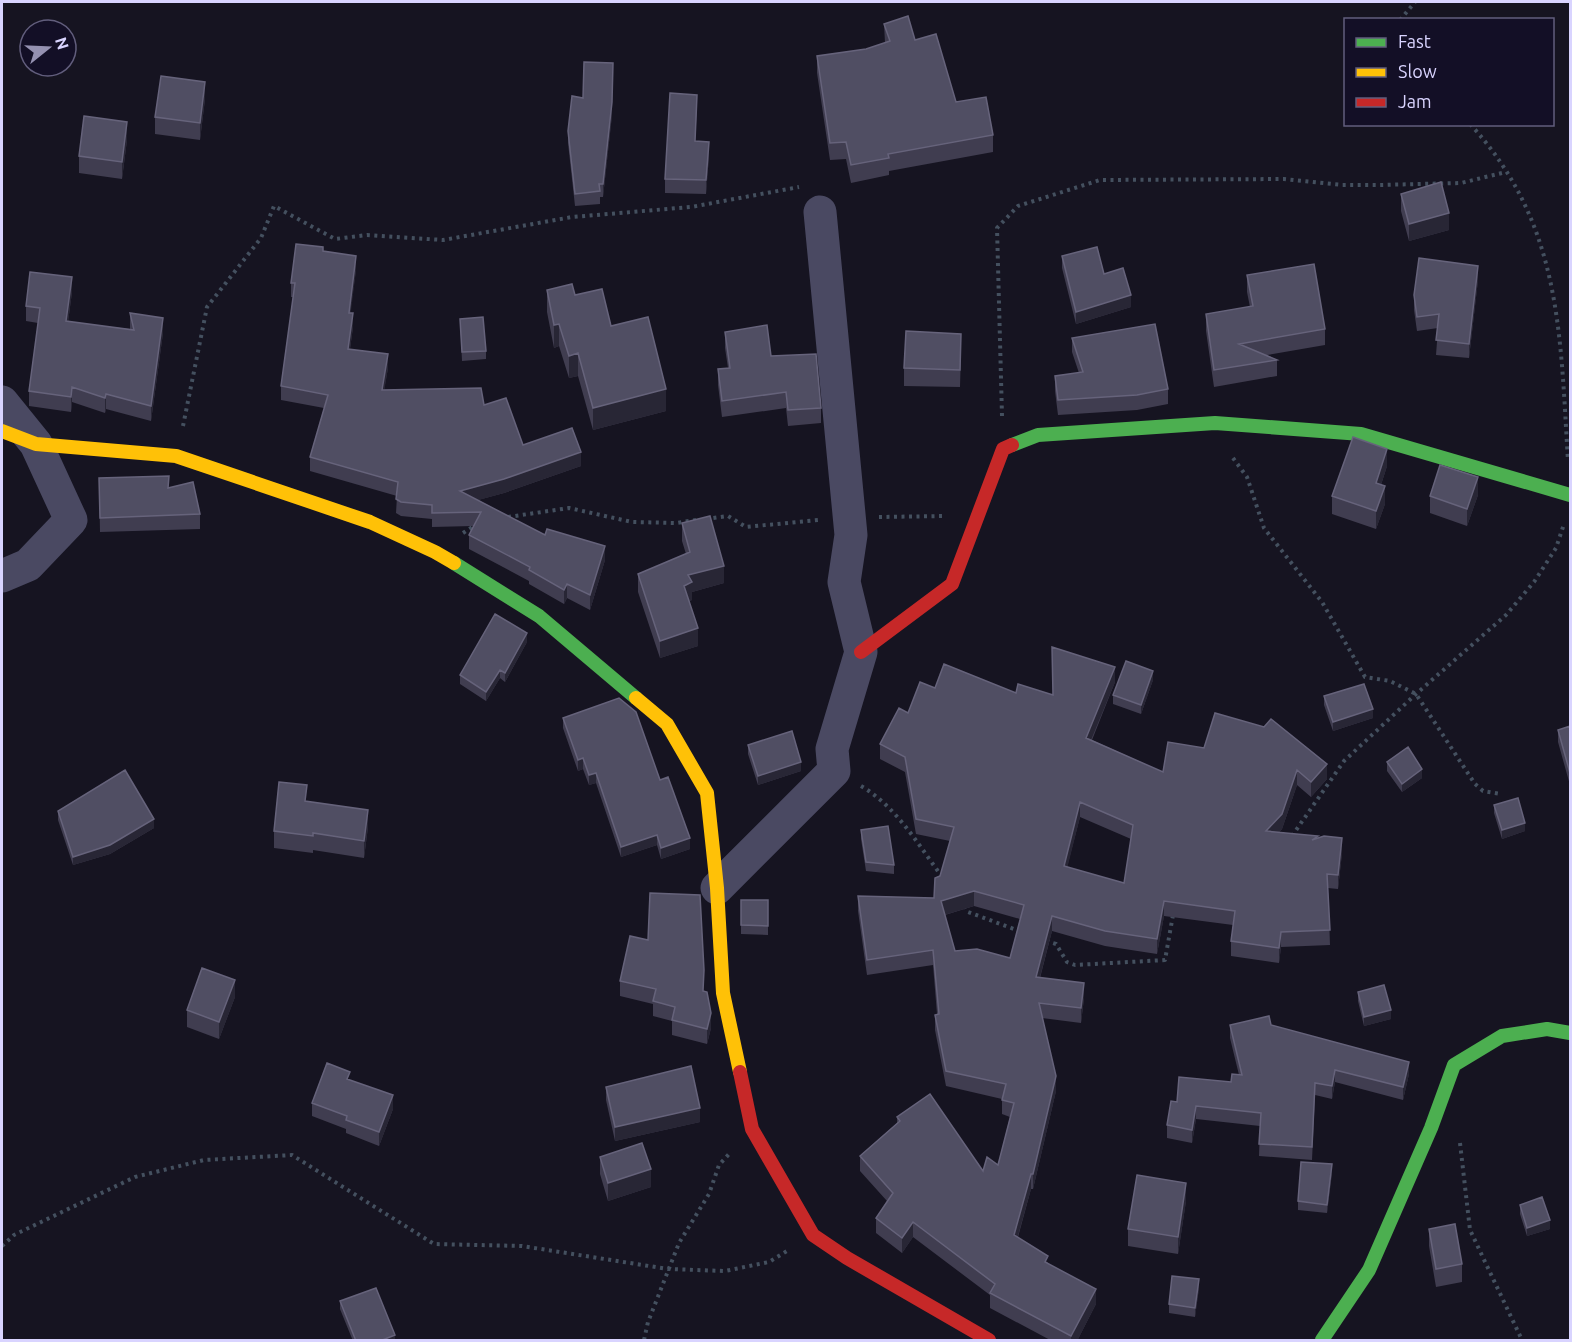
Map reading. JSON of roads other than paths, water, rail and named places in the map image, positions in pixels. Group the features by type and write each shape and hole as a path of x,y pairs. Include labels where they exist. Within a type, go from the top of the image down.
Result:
{"street":[{"path":"717,888 834,771 832,749 861,652 844,582 851,535 820,212"},
{"path":"2,402 36,444 71,520 28,564 2,576"},
{"path":"861,652 952,584 1003,449 1038,435 1215,423 1361,434 1570,495"},
{"path":"2,431 36,444 176,456 370,522 435,552 539,616 667,724 707,793 717,888 723,993 752,1129 813,1235 989,1341"},
{"path":"1322,1341 1369,1270 1431,1128 1454,1065 1502,1036 1547,1029 1570,1033"}]}
